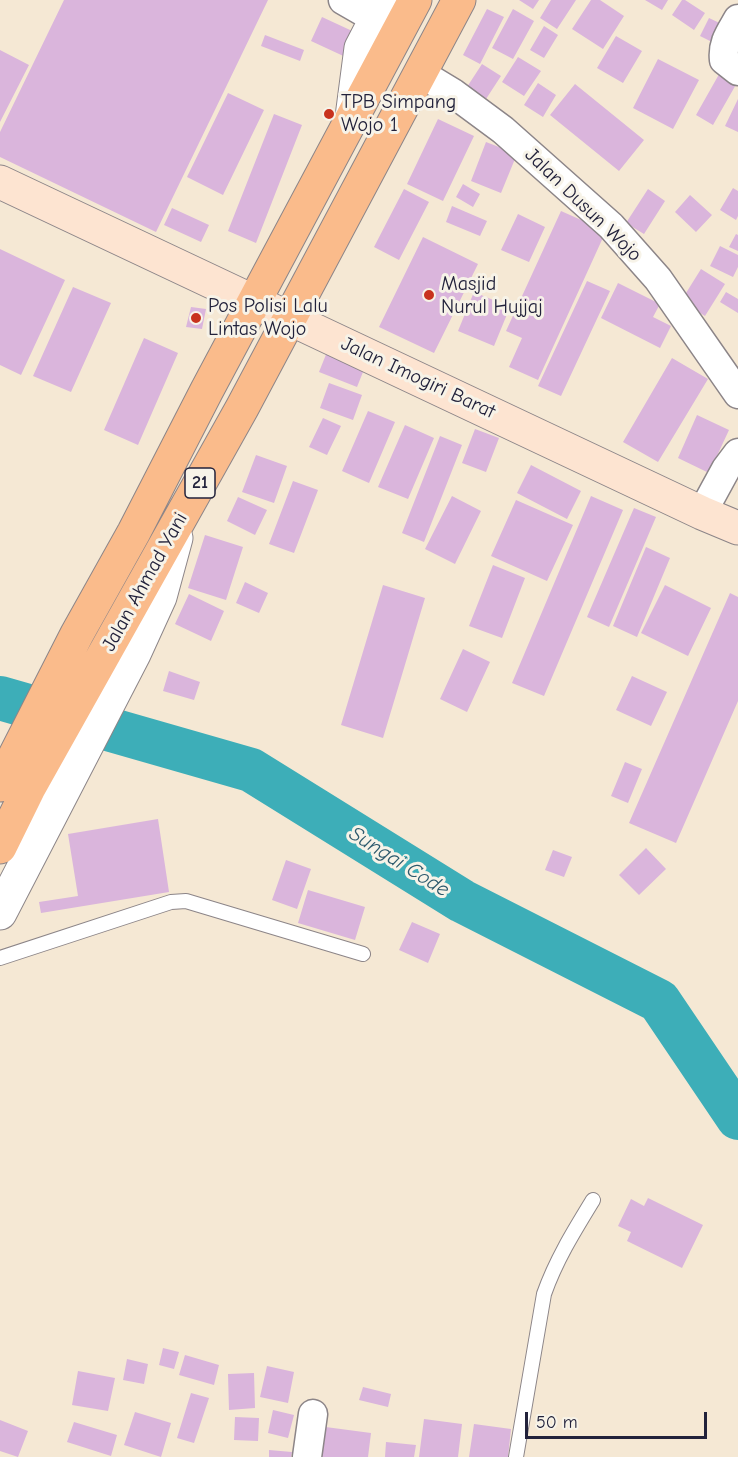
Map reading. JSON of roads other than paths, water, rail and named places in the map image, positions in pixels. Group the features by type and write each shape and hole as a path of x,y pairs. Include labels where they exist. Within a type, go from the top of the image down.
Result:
{"highway":[{"name":"21","path":"254,302 415,0"},
{"name":"21","path":"291,318 459,0"},
{"name":"Jalan Ahmad Yani","path":"0,847 11,783 77,634 134,532 254,302"},
{"name":"Jalan Ahmad Yani","path":"11,783 121,651 181,517 291,318"}],"main road":[{"name":"Jalan Imogiri Barat","path":"0,182 738,528"}],"street":[{"path":"343,0 381,9 361,48 351,122"},
{"path":"738,20 725,41 723,51 724,60 738,71"},
{"name":"Jalan Dusun Wojo","path":"420,74 453,93 503,130 611,226 658,279 738,394"},
{"path":"702,513 726,469 738,453"},
{"path":"0,913 62,794 121,651"},
{"path":"307,1457 313,1414"}],"lane":[{"path":"0,958 171,902 186,901 363,954"},
{"path":"516,1457 544,1294 553,1269 593,1200"}],"waterway":[{"name":"Sungai Code","path":"0,698 251,770 462,901 659,1001 738,1118"}],"place":[{"name":"TPB Simpang Wojo 1","path":"329,114"},
{"name":"Masjid Nurul Hujjaj","path":"429,295"},
{"name":"Pos Polisi Lalu Lintas Wojo","path":"196,318"}]}
